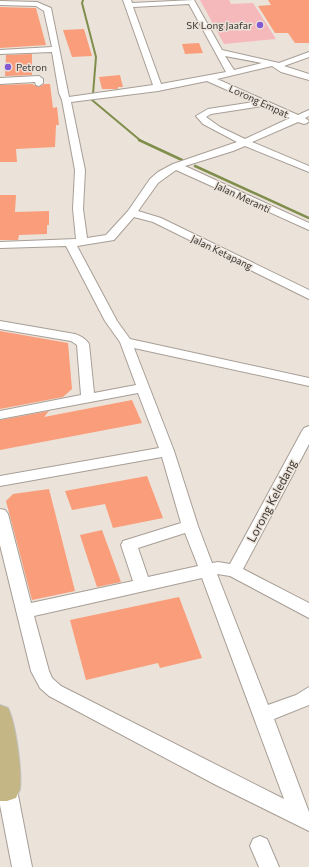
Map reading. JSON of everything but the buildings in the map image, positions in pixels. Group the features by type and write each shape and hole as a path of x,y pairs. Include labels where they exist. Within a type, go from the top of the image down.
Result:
{"main road":[{"path":"0,715 6,749 2,784"}],"street":[{"path":"158,88 128,2 190,1 231,73"},
{"path":"0,4 32,4 46,7 48,10 63,93 66,100 80,170 76,242 111,321 126,342 167,451 190,526 304,819"},
{"path":"0,52 56,49"},
{"path":"220,52 275,65 309,77"},
{"path":"66,100 158,88 210,79 231,73 275,65 309,54"},
{"path":"0,81 39,79 39,83"},
{"name":"Lorong Empat","path":"210,79 309,123"},
{"path":"263,103 208,112 201,116 205,123 244,143 309,169"},
{"path":"0,245 76,242 110,238 132,214 154,181 176,166 220,153 309,113"},
{"name":"Jalan Meranti","path":"176,166 309,227"},
{"name":"Jalan Ketapang","path":"132,214 157,220 309,295"},
{"path":"0,325 80,340 83,344 88,399"},
{"path":"126,342 309,382"},
{"path":"0,415 143,388"},
{"name":"Lorong Keledang","path":"234,571 309,431"},
{"path":"0,481 167,451"},
{"path":"0,514 26,611 40,671 46,683 55,691 223,780 304,819"},
{"path":"143,585 129,545 190,526"},
{"path":"26,611 218,568 234,571 309,611"},
{"path":"263,715 302,700 309,695"},
{"path":"2,784 22,867"},
{"path":"260,846 269,867"}],"shaded area":[{"path":"200,0 229,0 231,4 253,3 276,39 224,44"}],"waterway":[{"path":"83,0 82,3 96,57 93,94"},
{"path":"92,100 141,141"},
{"path":"141,141 182,160"},
{"path":"195,166 309,218"}],"place":[{"name":"SK Long Jaafar","path":"260,25"},
{"name":"Petron","path":"8,67"}]}
